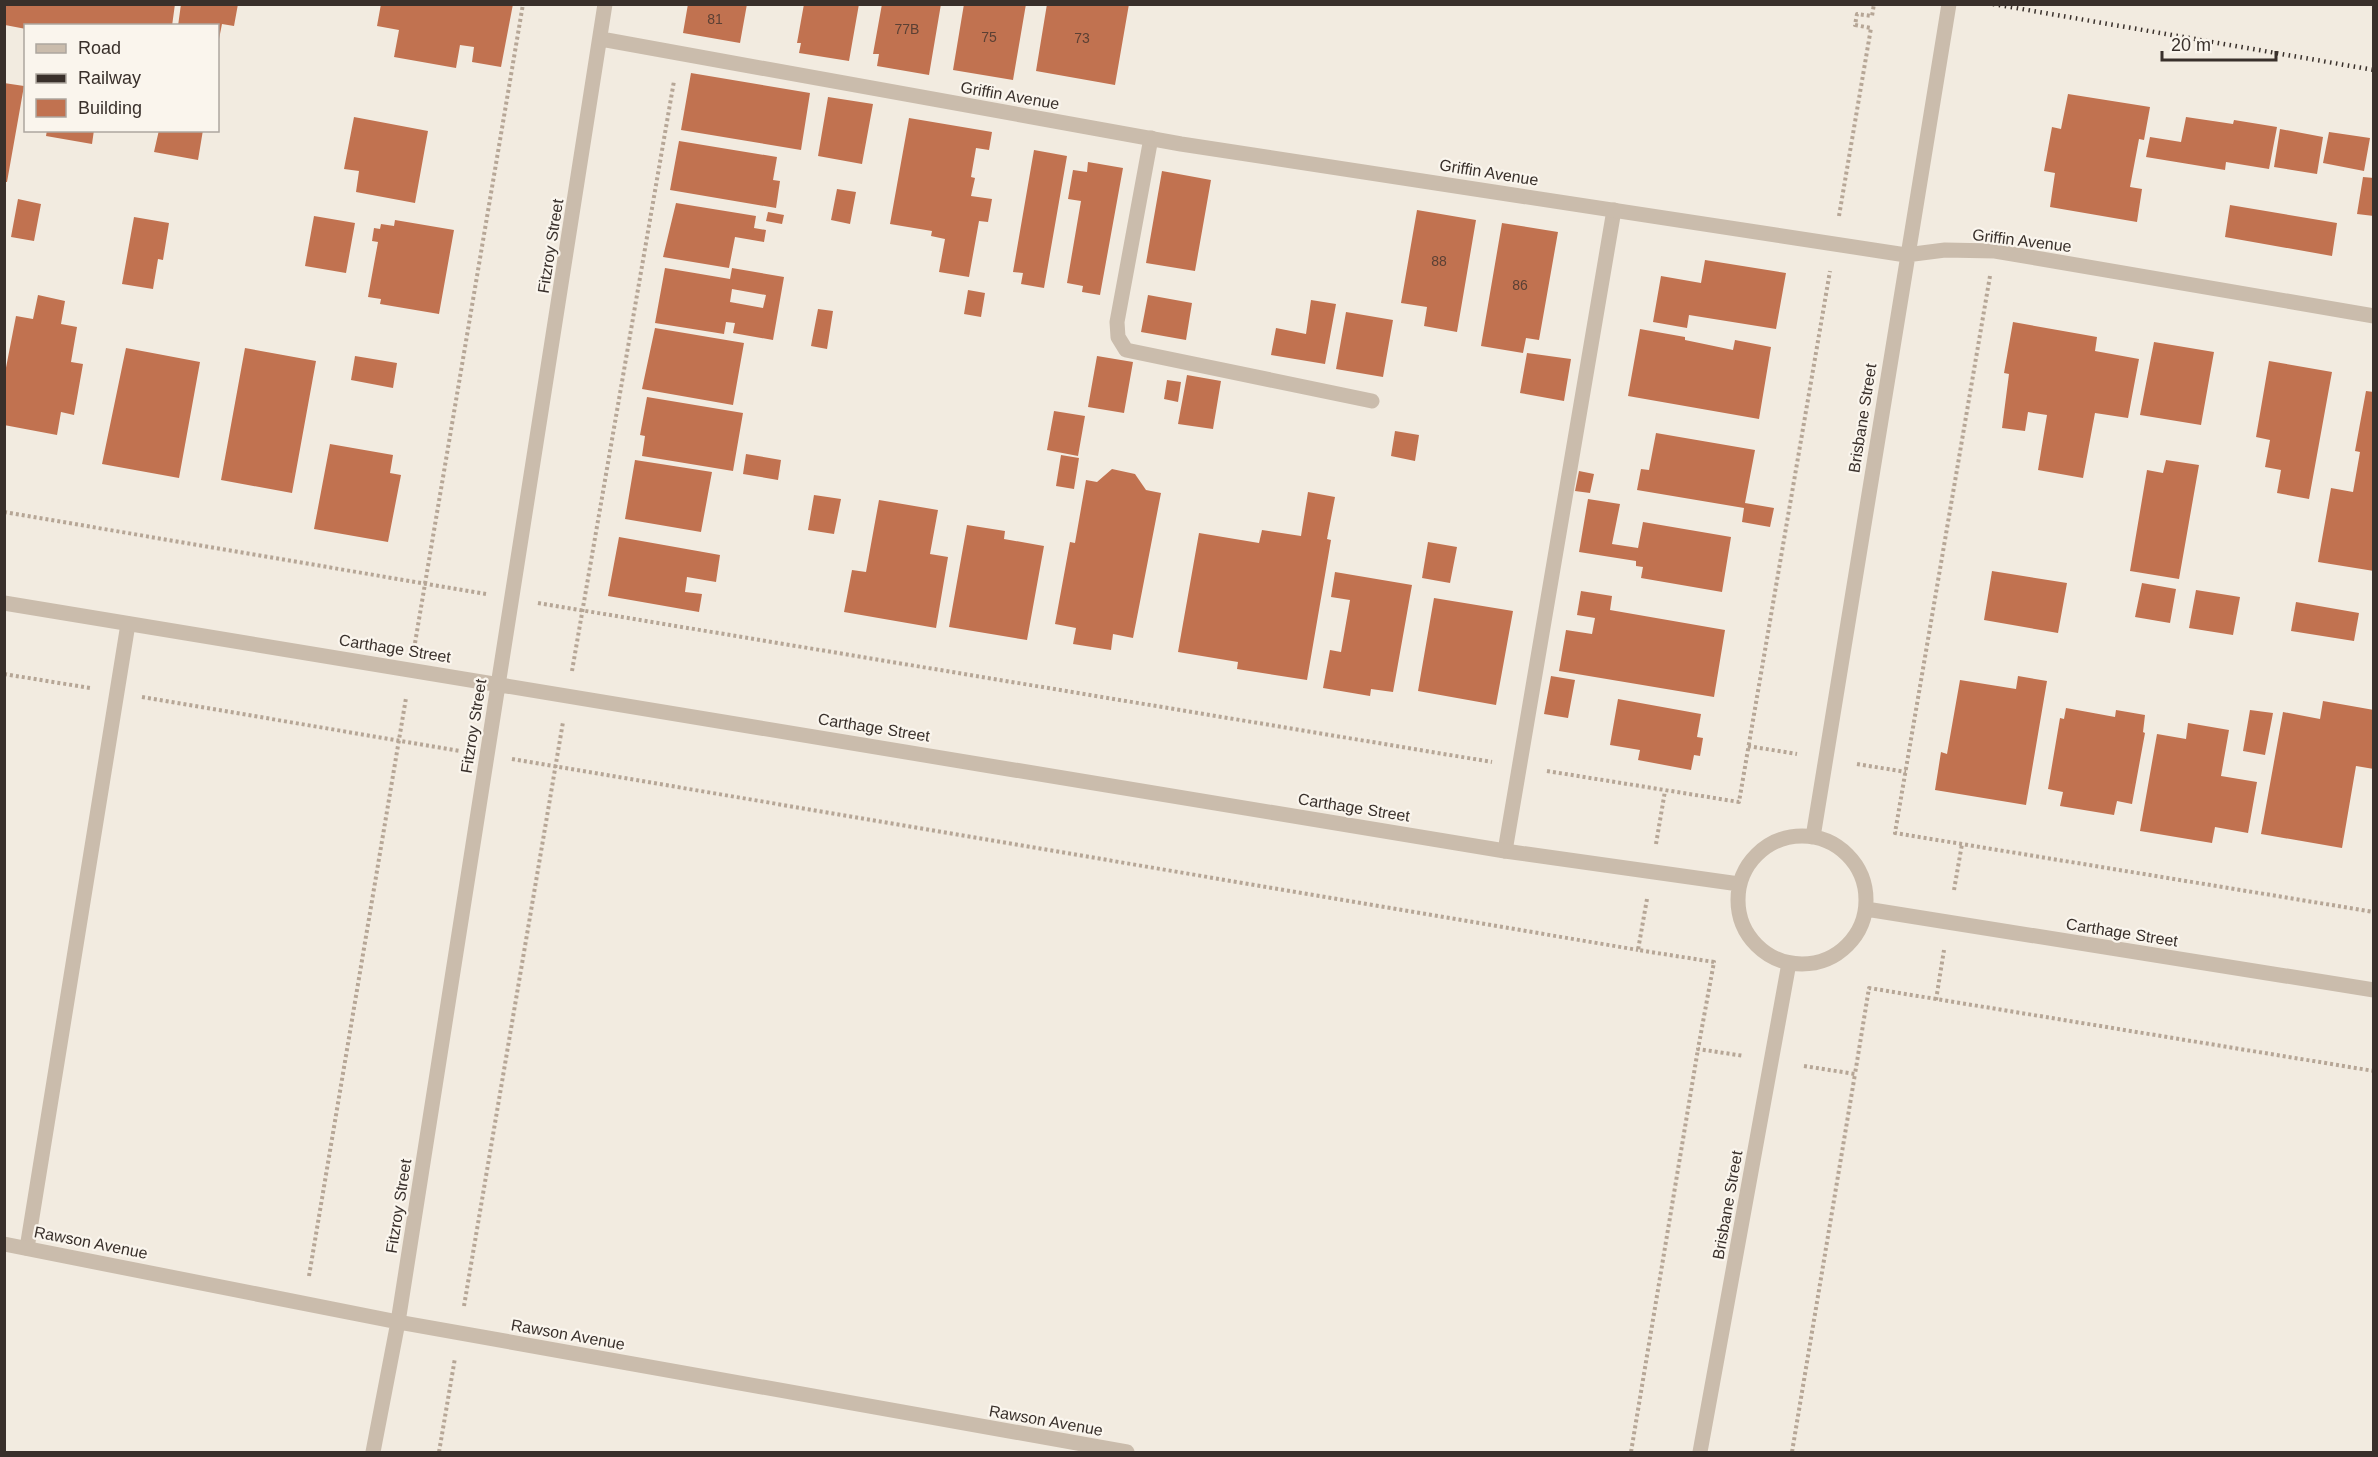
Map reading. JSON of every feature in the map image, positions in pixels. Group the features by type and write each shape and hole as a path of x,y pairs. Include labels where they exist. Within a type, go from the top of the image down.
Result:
{"street":[{"name":"Fitzroy Street","path":"373,1452 398,1322 605,4"},
{"name":"Brisbane Street","path":"1814,837 1906,255 1949,4"},
{"name":"Griffin Avenue","path":"601,39 1151,138 1906,255 1945,250 1995,251 2373,315"},
{"path":"1151,138 1117,322 1119,337 1126,350 1372,401"},
{"path":"1505,851 1614,210"},
{"name":"Carthage Street","path":"4,603 1505,851 1739,884"},
{"path":"27,1248 128,624"},
{"path":"1794,836 1814,837 1840,849 1859,870 1866,890 1866,909 1859,929 1847,946 1830,958 1810,964 1789,963 1770,956 1753,943 1742,925 1737,904 1739,884 1747,866 1759,851 1775,841 1794,836"},
{"name":"Carthage Street","path":"1866,909 2373,990"},
{"name":"Brisbane Street","path":"1700,1452 1789,963"},
{"name":"Rawson Avenue","path":"4,1244 398,1322 1126,1452"}],"path":[{"path":"418,622 523,4"},
{"path":"1838,224 1871,28 1855,25 1857,14 1872,16 1874,4"},
{"path":"578,640 675,74"},
{"path":"546,604 1738,802 1832,259"},
{"path":"1990,276 1895,833 2373,912"},
{"path":"4,512 475,592"},
{"path":"4,674 1714,962 1631,1452"},
{"path":"439,1452 568,695"},
{"path":"304,1304 404,708"},
{"path":"1748,746 1797,753"},
{"path":"1857,764 1906,772"},
{"path":"1656,844 1665,791"},
{"path":"1954,890 1962,844"},
{"path":"1638,950 1647,898"},
{"path":"1936,1000 1944,950"},
{"path":"1792,1452 1869,988 2373,1071"},
{"path":"1698,1049 1744,1056"},
{"path":"1804,1066 1855,1074"}],"building":[{"path":"5,4 175,4 172,24 24,24 24,29 5,25"},
{"path":"181,4 238,4 234,26 222,24 219,39 219,24 178,24"},
{"path":"381,4 513,4 501,67 472,62 474,47 460,45 456,68 394,57 399,30 377,26"},
{"path":"688,4 747,4 740,43 683,33"},
{"path":"804,4 859,4 849,61 799,53 801,43 797,43"},
{"path":"882,4 941,4 929,75 877,66 879,54 873,54"},
{"path":"964,4 1026,4 1013,80 953,70"},
{"path":"1047,4 1129,4 1115,85 1036,71"},
{"path":"691,73 810,93 801,150 681,130"},
{"path":"4,83 24,86 7,182 4,182"},
{"path":"2068,94 2150,107 2144,140 2139,139 2130,187 2142,189 2137,222 2050,207 2055,173 2044,171 2052,127 2061,129"},
{"path":"828,97 873,104 862,164 818,156"},
{"path":"354,117 428,131 415,203 356,192 359,171 344,169"},
{"path":"2186,117 2233,124 2234,120 2277,127 2269,169 2226,162 2225,170 2146,157 2150,137 2181,142"},
{"path":"909,118 992,132 989,150 976,148 971,177 975,178 971,196 992,199 988,222 979,221 969,277 939,272 945,239 931,236 932,231 890,224"},
{"path":"2280,129 2323,137 2317,174 2274,167"},
{"path":"47,132 94,132 92,144 46,136"},
{"path":"159,132 203,132 198,160 154,152"},
{"path":"2329,132 2370,138 2364,171 2323,163"},
{"path":"679,141 777,157 773,180 780,181 776,208 670,190"},
{"path":"1034,150 1067,156 1044,288 1021,284 1023,273 1013,272"},
{"path":"1088,162 1123,168 1100,295 1082,292 1083,286 1067,283 1081,201 1068,199 1073,170 1087,172"},
{"path":"1162,171 1211,180 1195,271 1146,263"},
{"path":"2363,177 2374,178 2374,216 2357,214"},
{"path":"837,189 856,192 850,224 831,220"},
{"path":"18,199 41,204 34,241 11,237"},
{"path":"676,203 756,216 754,228 766,230 764,242 735,237 729,268 663,257"},
{"path":"2230,205 2337,223 2332,256 2225,237"},
{"path":"1417,210 1476,220 1457,332 1424,326 1427,307 1401,303"},
{"path":"768,212 784,215 782,224 766,221"},
{"path":"314,216 355,223 346,273 305,266"},
{"path":"134,217 169,223 163,260 158,259 153,289 122,284"},
{"path":"395,220 454,230 439,314 380,304 381,299 368,297 378,242 372,241 374,228 380,229 381,224 394,226"},
{"path":"1502,223 1558,232 1539,340 1526,338 1523,353 1481,346"},
{"path":"1705,260 1786,273 1776,329 1689,315 1687,328 1653,322 1661,276 1701,283"},
{"path":"665,268 730,279 732,268 784,277 773,340 733,333 735,323 726,322 724,334 655,323","holes":["732,289 766,295 763,308 730,302"]},
{"path":"968,290 985,293 981,317 964,314"},
{"path":"38,295 65,301 61,324 77,327 71,362 83,364 74,415 61,412 57,435 4,425 4,378 16,316 33,319"},
{"path":"1148,295 1192,303 1186,340 1141,332"},
{"path":"1311,300 1336,304 1325,364 1271,355 1276,328 1306,334"},
{"path":"818,309 833,311 827,349 811,346"},
{"path":"1346,312 1393,320 1383,377 1336,369"},
{"path":"2013,322 2097,337 2095,351 2139,359 2128,418 2095,413 2083,478 2038,470 2047,415 2028,412 2025,431 2002,428 2009,374 2004,373"},
{"path":"655,328 744,343 733,405 642,389"},
{"path":"1640,329 1685,337 1685,340 1733,350 1735,340 1771,347 1759,419 1628,396"},
{"path":"2154,342 2214,352 2201,425 2140,415"},
{"path":"126,348 200,362 179,478 102,464"},
{"path":"245,348 316,361 292,493 221,480"},
{"path":"1527,353 1571,359 1564,401 1520,393"},
{"path":"355,356 397,363 393,388 351,380"},
{"path":"1097,356 1133,362 1124,413 1088,407"},
{"path":"2269,361 2332,372 2309,499 2277,493 2281,470 2265,467 2270,440 2256,437"},
{"path":"1187,375 1221,381 1213,429 1178,424"},
{"path":"1167,380 1181,382 1178,402 1164,399"},
{"path":"2366,391 2374,392 2374,571 2318,562 2331,488 2353,492 2360,452 2355,451"},
{"path":"647,397 743,413 733,471 642,456 645,436 640,435"},
{"path":"1054,411 1085,416 1078,456 1047,450"},
{"path":"1395,431 1419,435 1415,461 1391,456"},
{"path":"1656,433 1755,450 1745,503 1774,508 1770,527 1742,522 1744,508 1637,490 1641,469 1649,470"},
{"path":"330,444 393,455 390,473 401,475 388,542 314,529"},
{"path":"746,454 781,460 778,480 743,474"},
{"path":"1061,455 1079,458 1074,489 1056,486"},
{"path":"635,460 712,472 701,532 625,519"},
{"path":"2166,460 2199,465 2179,579 2130,571 2147,470 2163,473"},
{"path":"1112,469 1135,474 1146,490 1161,493 1133,638 1113,634 1111,650 1073,644 1076,628 1055,624 1070,542 1075,543 1086,480 1097,482"},
{"path":"1579,471 1594,474 1590,493 1575,491"},
{"path":"1308,492 1335,497 1327,539 1331,540 1307,680 1237,669 1238,662 1178,652 1199,533 1259,543 1262,530 1301,536"},
{"path":"814,495 841,499 834,534 808,530"},
{"path":"1588,499 1620,504 1612,544 1638,548 1643,522 1731,537 1722,592 1641,578 1643,567 1636,566 1636,561 1579,552"},
{"path":"879,500 938,510 930,554 948,557 936,628 844,612 852,570 866,572"},
{"path":"967,525 1005,531 1004,539 1044,546 1027,640 949,627"},
{"path":"619,537 720,555 716,582 687,577 685,592 702,594 699,612 608,596"},
{"path":"1428,542 1457,547 1450,583 1422,578"},
{"path":"1992,571 2067,583 2058,633 1984,620"},
{"path":"1335,572 1412,585 1393,692 1371,689 1370,696 1323,688 1330,650 1341,652 1350,600 1331,597"},
{"path":"2142,583 2176,589 2170,623 2135,617"},
{"path":"2196,590 2240,597 2233,635 2189,628"},
{"path":"1581,591 1612,596 1610,610 1725,630 1714,697 1559,671 1566,630 1592,634 1595,618 1577,615"},
{"path":"1434,598 1513,611 1496,705 1418,691"},
{"path":"2296,602 2359,613 2354,641 2291,631"},
{"path":"1551,676 1575,680 1568,718 1544,714"},
{"path":"2018,676 2047,681 2026,805 1935,790 1941,752 1947,754 1960,680 2016,689"},
{"path":"1618,699 1701,714 1697,737 1703,738 1700,756 1694,755 1691,770 1638,760 1640,750 1610,745"},
{"path":"2323,701 2374,710 2374,769 2356,766 2342,848 2261,834 2283,712 2320,719"},
{"path":"2066,708 2115,717 2116,710 2145,715 2143,732 2145,733 2132,804 2117,801 2114,815 2060,806 2063,792 2048,789 2060,718 2064,719"},
{"path":"2250,710 2273,713 2265,755 2243,751"},
{"path":"2188,723 2229,730 2221,776 2257,782 2248,833 2215,827 2212,843 2140,831 2157,734 2186,739"}],"railway":[{"path":"1993,4 2374,70"}]}
